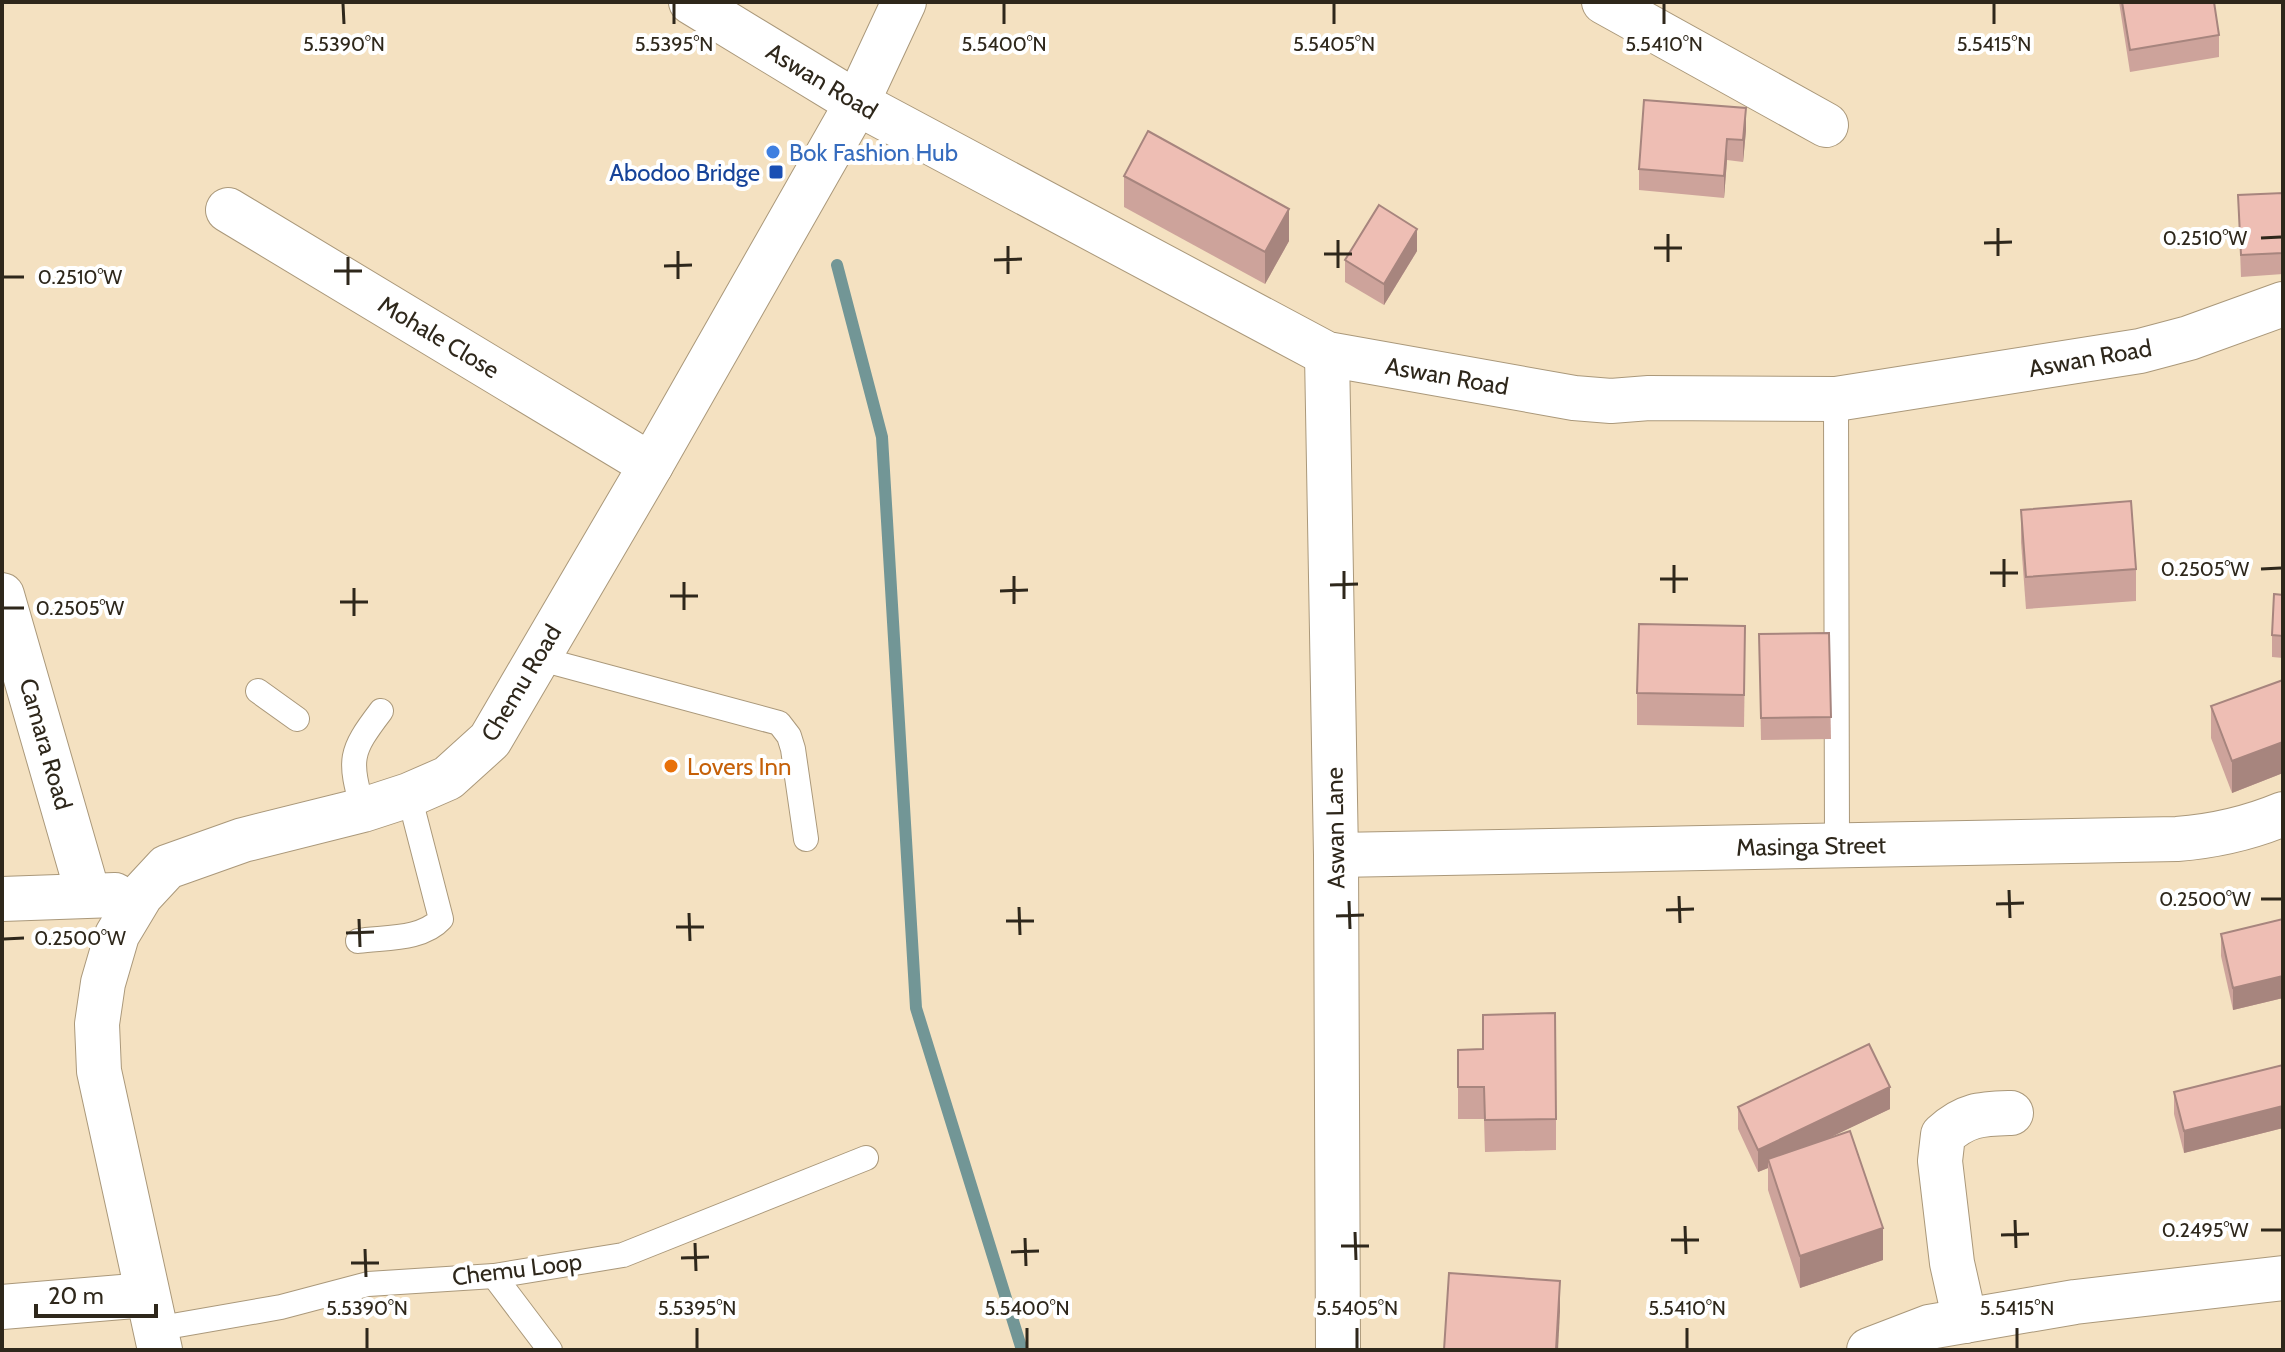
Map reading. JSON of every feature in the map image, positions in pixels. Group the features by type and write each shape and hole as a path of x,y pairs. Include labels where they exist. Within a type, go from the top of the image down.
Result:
{"street":[{"name":"Aswan Road","path":"691,2 857,103 1327,354 1574,398 1611,401 1649,398 1836,399 2140,351 2189,338 2283,304"},
{"name":"Chemu Road","path":"154,1325 99,1071 97,1024 103,983 117,935 141,895 167,867 243,840 363,810 409,795 448,778 490,740 857,103 904,2"},
{"path":"1604,2 1826,125"},
{"name":"Mohale Close","path":"228,210 651,465"},
{"name":"Aswan Lane","path":"1327,354 1336,855 1338,1350"},
{"name":"Camara Road","path":"2,595 88,894"},
{"name":"Masinga Street","path":"1336,855 2177,839 2216,836 2283,814"},
{"path":"2,899 88,894 141,895"},
{"path":"1965,1321 1952,1263 1940,1161 1943,1135 1955,1124 1973,1115 2011,1113"},
{"path":"1869,1350 1929,1327 2075,1302 2283,1278"},
{"path":"2,1307 154,1325"}],"lane":[{"path":"1836,399 1837,846"},
{"path":"537,658 779,723 789,736 793,749 806,839"},
{"path":"258,691 297,719"},
{"path":"363,810 352,771 355,753 359,740 381,711"},
{"path":"358,941 423,932 441,919 409,795"},
{"name":"Chemu Loop","path":"154,1325 281,1307 368,1284 494,1276 623,1255 866,1158"},
{"path":"494,1276 550,1350"}],"building":[{"path":"2122,2 2214,2 2219,35 2130,50"},
{"path":"1644,100 1746,108 1743,140 1727,139 1724,176 1639,169"},
{"path":"1148,131 1289,209 1265,252 1124,176"},
{"path":"2283,193 2283,253 2241,255 2238,195"},
{"path":"1379,205 1417,229 1384,284 1345,260"},
{"path":"2131,501 2136,569 2026,577 2021,510"},
{"path":"2274,594 2283,595 2283,636 2272,635"},
{"path":"1639,624 1745,626 1744,695 1637,693"},
{"path":"1829,633 1831,717 1761,718 1759,634"},
{"path":"2283,680 2283,742 2232,761 2211,706"},
{"path":"2283,919 2283,976 2233,988 2221,934"},
{"path":"1555,1013 1556,1119 1485,1120 1484,1087 1458,1087 1458,1050 1483,1049 1483,1015"},
{"path":"1869,1044 1890,1087 1758,1150 1738,1107"},
{"path":"2283,1065 2283,1106 2184,1131 2174,1092"},
{"path":"1850,1131 1883,1228 1800,1256 1768,1159"},
{"path":"1449,1273 1560,1281 1556,1350 1444,1350"}],"waterway":[{"path":"837,265 882,437 916,1008 1022,1350"}],"place":[{"name":"Bok Fashion Hub","path":"773,152"},
{"name":"Abodoo Bridge","path":"776,172"},
{"name":"Lovers Inn","path":"671,766"}]}
